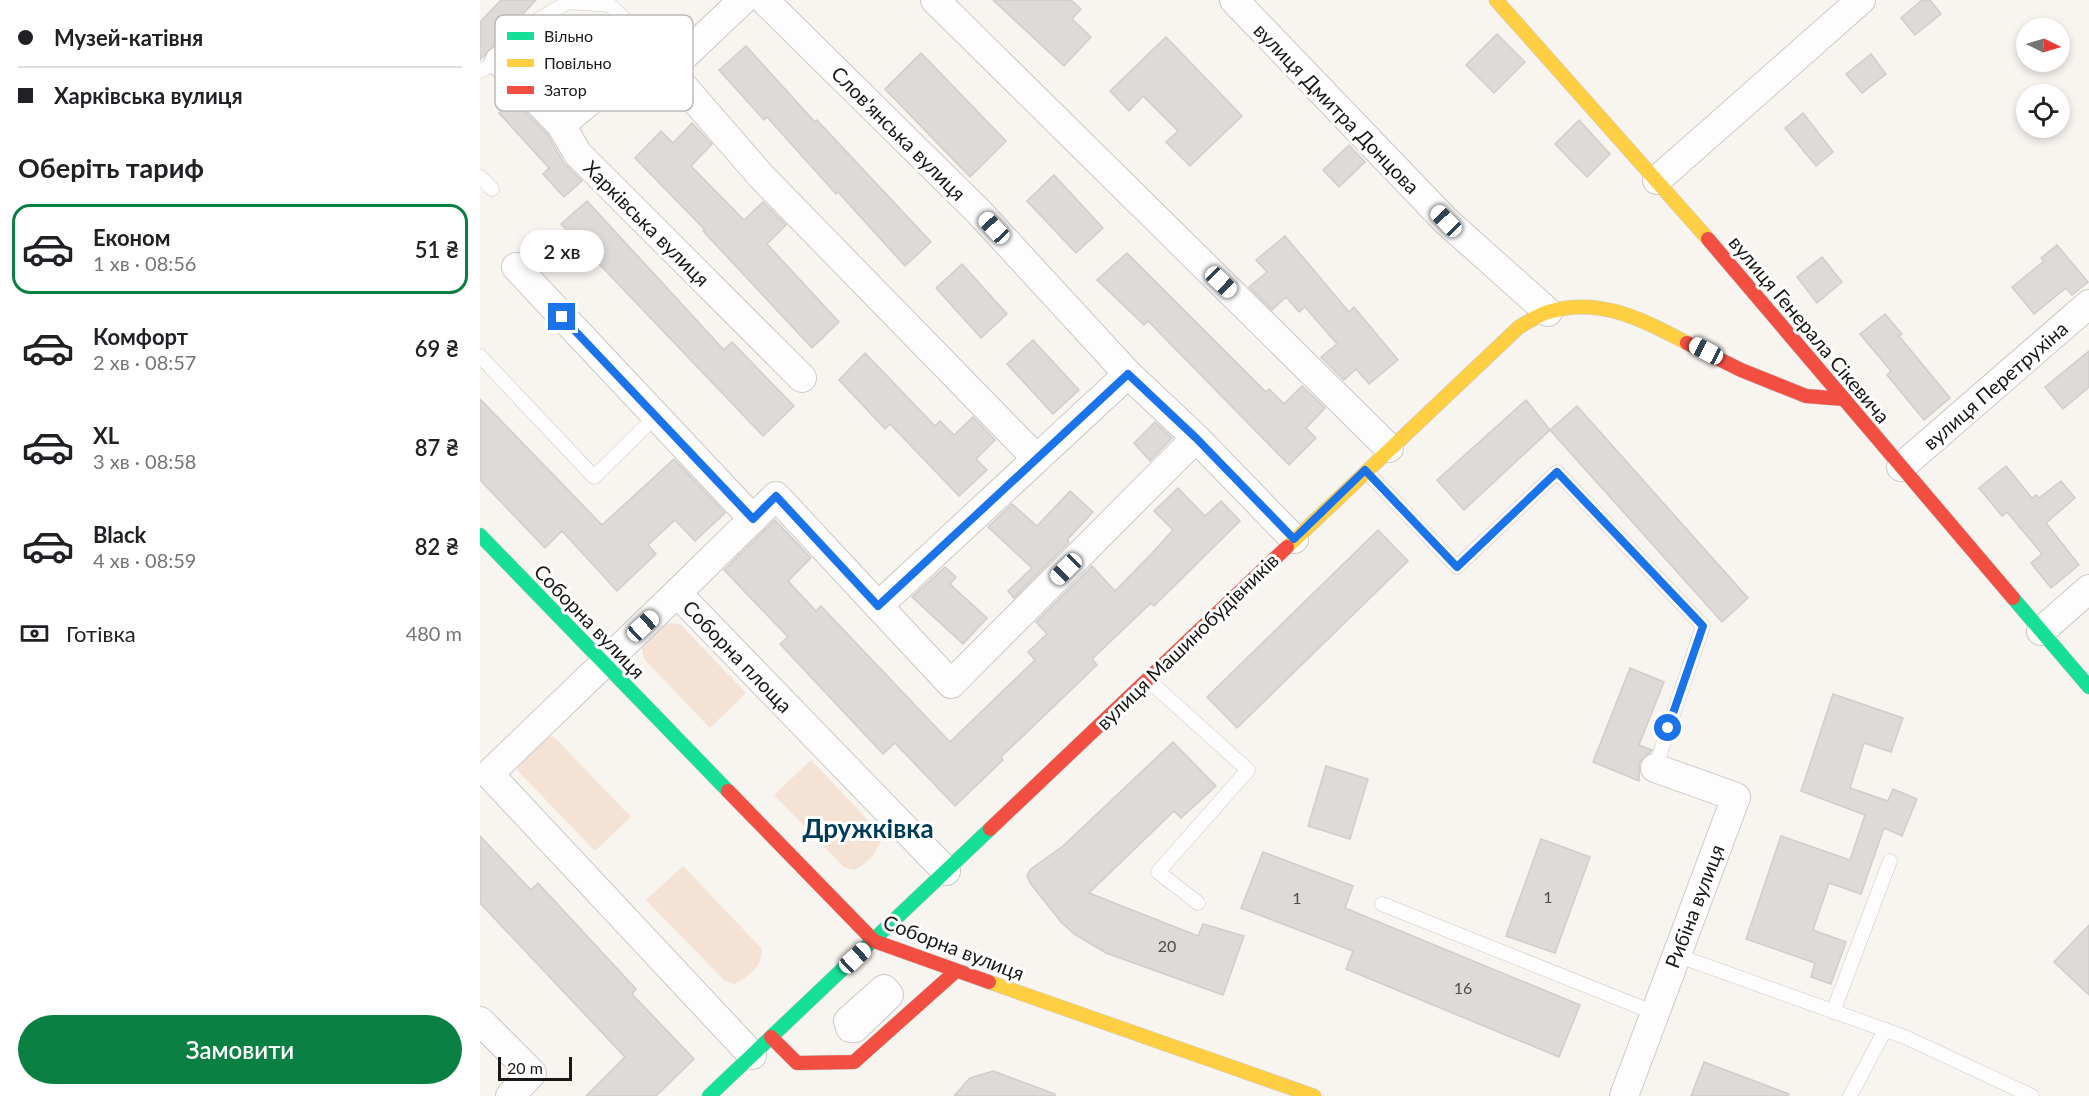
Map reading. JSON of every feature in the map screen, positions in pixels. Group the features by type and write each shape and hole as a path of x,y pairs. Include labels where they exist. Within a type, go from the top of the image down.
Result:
{"street":[{"path":"693,40 743,0"},
{"name":"Слов'янська вулиця","path":"764,0 979,212 1128,374 1196,438 1294,539"},
{"path":"935,0 1389,448"},
{"name":"вулиця Дмитра Донцова","path":"1234,0 1446,221 1548,312"},
{"name":"вулиця Генерала Сікевича","path":"1496,0 1657,180 2089,687"},
{"path":"1657,180 1861,0"},
{"path":"693,94 761,176 1036,458"},
{"name":"Харківська вулиця","path":"544,111 561,125 578,154 802,378"},
{"path":"561,125 578,111"},
{"path":"516,267 655,417 758,514"},
{"name":"вулиця Перетрухіна","path":"1901,466 2089,304"},
{"name":"вулиця Машинобудівників","path":"709,1096 1365,470 1519,327 1548,312 1583,307 1630,315 1742,370 1806,396 1844,399"},
{"path":"878,606 1128,374"},
{"path":"677,593 776,496 951,684 1196,438"},
{"name":"Соборна вулиця","path":"480,535 874,941 1314,1096"},
{"path":"2041,631 2089,589"},
{"name":"Соборна площа","path":"761,1046 485,779 677,593 946,872"},
{"name":"Рибіна вулиця","path":"1624,1096 1736,797 1655,768"},
{"path":"761,1046 797,1064 854,1062 956,971"},
{"path":"480,1021 531,1073 510,1096"}],"lane":[{"path":"546,15 568,2 610,5 620,15"},
{"path":"480,177 492,189"},
{"path":"480,356 594,477 655,417"},
{"path":"1365,470 1457,567 1557,472 1703,626 1655,768"},
{"path":"1147,679 1248,770 1158,872 1198,903"},
{"path":"1833,1012 1890,861"},
{"path":"1382,904 1655,1013"},
{"path":"1676,955 1885,1030 2032,1096"},
{"path":"1850,1096 1885,1030"}],"shaded area":[{"path":"666,623 680,624 746,693 710,728 644,659 641,645"},
{"path":"540,736 554,737 631,817 595,851 518,771 515,757"},
{"path":"811,760 881,834 879,845 873,855 854,870 844,867 774,795"},
{"path":"683,866 762,949 760,961 754,970 734,984 725,981 646,900"}],"building":[{"path":"501,0 536,0 522,15 495,15 495,44 480,60 480,22"},
{"path":"993,0 1071,0 1081,9 1072,19 1091,37 1064,66"},
{"path":"1922,0 1930,0 1941,14 1915,35 1901,18"},
{"path":"1497,34 1525,62 1494,93 1466,65"},
{"path":"1166,37 1242,116 1190,166 1166,142 1178,131 1143,96 1129,111 1110,91"},
{"path":"746,46 815,122 817,120 931,242 905,266 767,117 764,120 719,70"},
{"path":"921,53 1006,141 970,177 885,89"},
{"path":"1871,54 1886,74 1862,93 1846,74"},
{"path":"501,111 525,111 548,135 564,163 582,181 564,197 543,174 549,168 499,113"},
{"path":"1803,113 1833,152 1816,166 1785,128"},
{"path":"1579,120 1610,154 1587,177 1555,144"},
{"path":"692,123 712,144 691,166 744,220 763,202 786,225 767,244 839,322 812,348 703,231 705,230 635,158 661,131 673,143"},
{"path":"1349,145 1365,162 1339,187 1323,170"},
{"path":"1054,175 1103,228 1076,253 1027,201"},
{"path":"587,201 724,350 732,342 794,406 763,436 561,224"},
{"path":"1285,236 1349,312 1354,307 1398,360 1369,384 1356,369 1344,380 1321,357 1337,344 1305,307 1299,312 1286,297 1272,310 1249,287 1267,272 1256,260"},
{"path":"2057,245 2088,282 2072,295 2066,288 2034,314 2012,287 2044,261 2041,258"},
{"path":"1127,253 1266,392 1269,389 1284,404 1302,386 1325,408 1306,428 1316,438 1289,465 1148,321 1144,325 1097,280"},
{"path":"1822,257 1842,282 1817,303 1797,277"},
{"path":"962,264 1007,314 981,338 936,288"},
{"path":"1885,314 1902,334 1899,336 1950,398 1924,420 1887,375 1891,371 1860,334"},
{"path":"1033,340 1079,390 1053,414 1007,364"},
{"path":"2089,351 2089,387 2063,409 2045,387"},
{"path":"865,353 935,426 940,421 954,435 973,417 995,440 976,459 987,470 959,496 890,424 885,429 839,380"},
{"path":"480,399 602,525 674,459 725,513 695,541 675,520 648,545 656,554 617,591 562,531 545,548 480,480"},
{"path":"1526,400 1550,430 1464,510 1437,480"},
{"path":"1577,406 1748,598 1722,622 1550,430"},
{"path":"1155,422 1172,438 1150,461 1134,443"},
{"path":"2006,466 2032,498 2036,495 2039,498 2061,481 2075,498 2046,523 2079,565 2051,588 2031,563 2042,554 2007,512 2002,516 1979,488"},
{"path":"1178,488 1205,516 1221,501 1240,521 1154,606 1151,603 1092,659 1097,665 1001,757 1003,760 955,806 895,743 883,754 780,644 788,637 724,570 775,520 811,558 788,581 816,611 821,606 950,742 1035,660 1028,652 1047,634 1036,622 1092,566 1115,591 1173,530 1154,511"},
{"path":"1070,491 1093,512 1067,540 1069,542 1014,598 1008,591 1032,568 988,527 1012,504 1037,526"},
{"path":"1378,530 1408,561 1237,728 1207,697"},
{"path":"945,567 956,577 950,584 987,618 963,644 912,597"},
{"path":"1630,668 1664,682 1639,745 1652,750 1640,762 1639,781 1593,762"},
{"path":"1833,694 1903,718 1891,752 1864,743 1850,788 1888,801 1893,789 1917,799 1902,836 1884,828 1861,894 1829,883 1813,930 1846,942 1831,984 1811,977 1815,963 1746,939 1781,836 1850,860 1865,815 1801,791"},
{"path":"1173,742 1216,786 1181,818 1174,811 1089,893 1198,936 1203,924 1244,936 1223,995 1106,953 1074,934 1061,922 1030,883 1027,875 1031,869 1063,846"},
{"path":"1326,766 1368,779 1350,839 1308,826"},
{"path":"480,836 531,890 538,883 636,989 632,994 694,1059 656,1096 586,1096 625,1057 480,903"},
{"path":"1541,839 1590,857 1555,953 1506,936"},
{"path":"1263,852 1353,886 1345,908 1580,1005 1559,1057 1346,969 1353,951 1241,908"},
{"path":"2089,925 2089,995 2054,962"},
{"path":"1704,1062 1789,1094 1788,1096 1691,1096"},
{"path":"993,1071 1055,1094 1055,1096 954,1096 970,1078"}],"traffic: fast":[{"path":"480,535 728,791"},
{"path":"2013,598 2089,687"},
{"path":"709,1096 990,829"}],"traffic: slow":[{"path":"1496,0 1708,239"},
{"path":"1287,547 1519,327 1537,317 1567,308 1603,309 1637,319 1687,343"},
{"path":"989,982 1314,1096"}],"traffic: jam":[{"path":"1708,239 2013,598"},
{"path":"1687,343 1741,370 1806,396 1844,399"},
{"path":"990,829 1287,547"},
{"path":"728,791 874,941 989,982"},
{"path":"771,1037 797,1063 854,1062 956,971"}],"district":[{"name":"Дружківка","path":"868,828"}],"route":[{"path":"562,317 753,519 776,496 878,606 1128,374 1196,438 1294,539 1365,470 1457,567 1557,472 1703,626 1668,728"}]}
